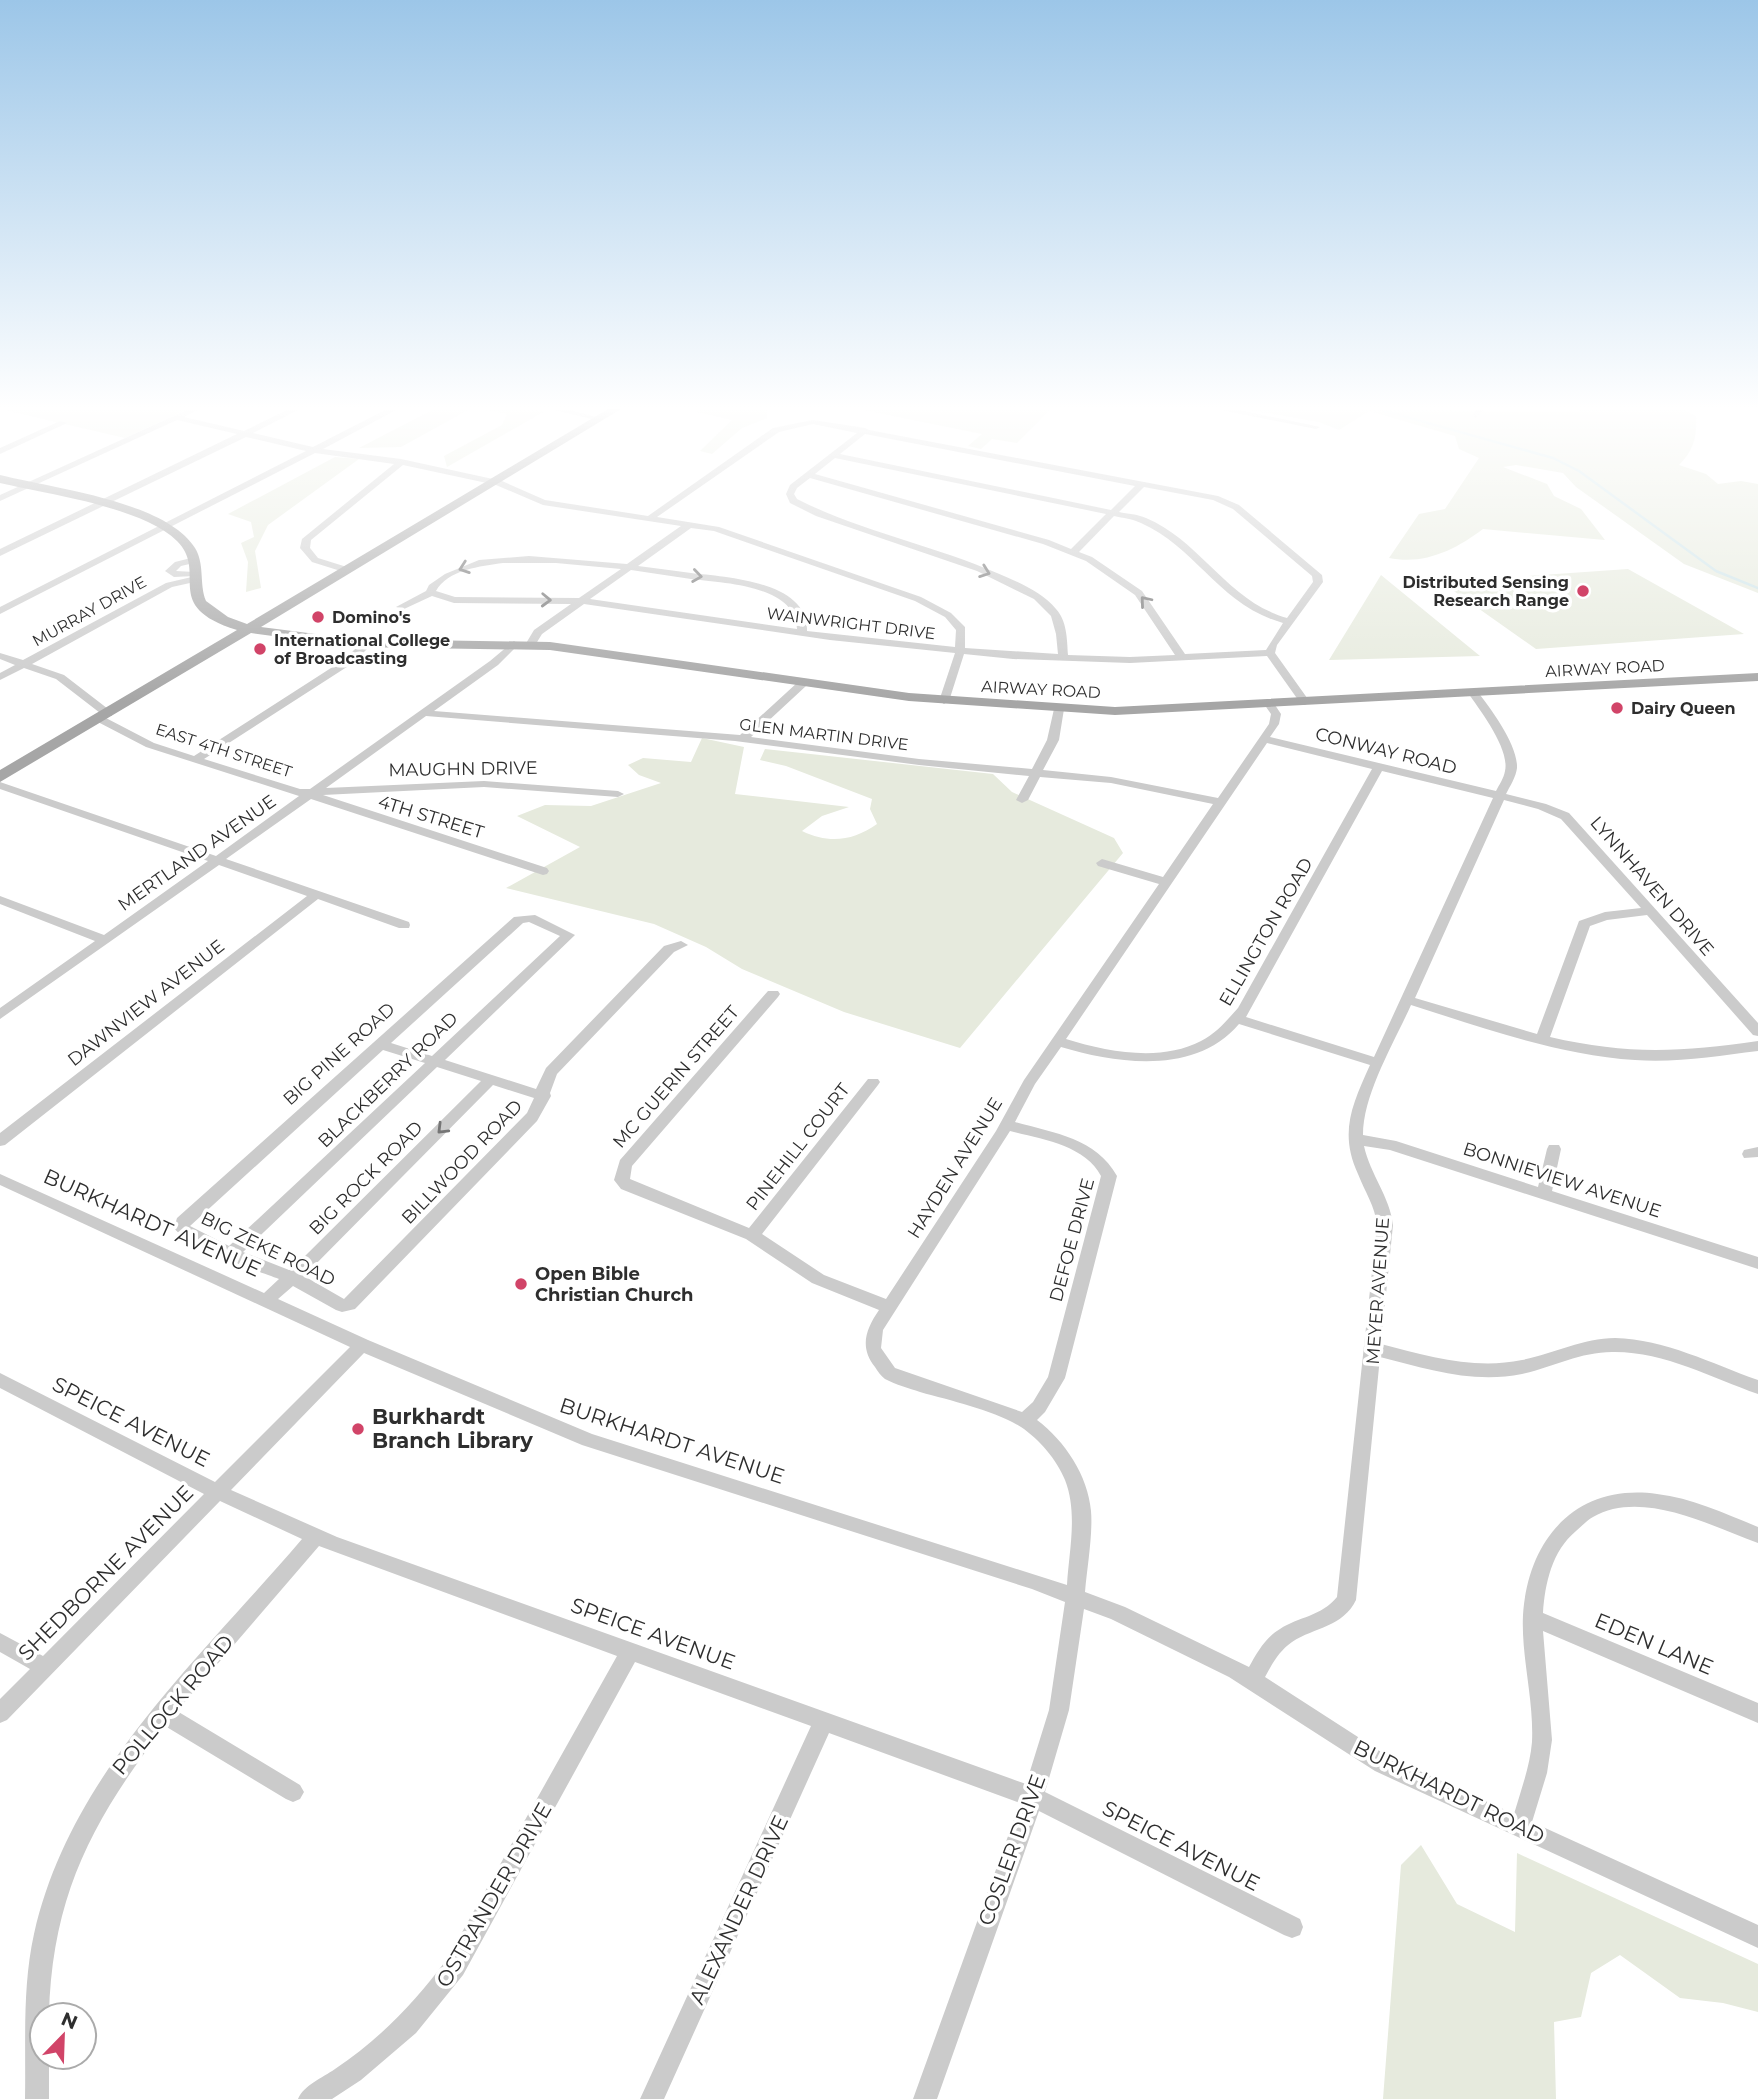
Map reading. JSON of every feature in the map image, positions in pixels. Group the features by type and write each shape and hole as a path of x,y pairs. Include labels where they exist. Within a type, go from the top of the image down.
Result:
{"main road":[{"path":"105,507 164,527 188,546 196,571"},
{"path":"0,778 452,507"},
{"name":"AIRWAY ROAD","path":"196,571 196,599 205,610 224,621 325,642 365,645 522,645 944,701 1059,709 1137,711 1758,677"}],"street":[{"path":"0,553 95,507"},
{"path":"0,611 203,507"},
{"path":"346,507 307,539 305,548 309,556 347,570"},
{"path":"576,507 690,524 741,536 929,604 957,624 962,637 960,652 944,701"},
{"path":"650,518 666,507"},
{"path":"804,507 1002,578 1038,597 1057,618 1063,658"},
{"path":"919,507 1073,552 1114,573 1139,593 1182,658"},
{"path":"1088,507 1155,525 1251,610 1290,622"},
{"path":"1073,552 1118,507"},
{"path":"1236,507 1314,569 1318,582 1272,645 1270,653 1305,702"},
{"name":"MERTLAND AVENUE","path":"0,1015 690,524"},
{"path":"401,607 430,593 432,587 453,572 486,562 547,562 629,567 731,581 766,589 795,608 802,621 802,633"},
{"name":"MURRAY DRIVE","path":"0,677 196,571"},
{"name":"WAINWRIGHT DRIVE","path":"430,593 454,600 582,601 802,633 960,652 1063,658 1182,658 1270,653"},
{"path":"195,760 349,662 365,645"},
{"name":"EAST 4TH STREET","path":"0,656 60,677 104,716 137,739 195,760 309,794"},
{"path":"741,739 802,684"},
{"path":"1354,1139 1355,1122 1378,1063 1511,771 1510,759 1496,727 1473,693"},
{"name":"HAYDEN AVENUE","path":"1073,1595 1082,1536 1080,1496 1062,1457 1040,1432 1025,1421 980,1402 904,1380 890,1373 881,1366 873,1348 875,1329 1007,1125 1029,1083 1264,739 1276,719 1269,704"},
{"path":"1022,800 1038,773 1057,728 1059,709"},
{"name":"GLEN MARTIN DRIVE","path":"423,713 575,723 741,739 1142,784 1219,802"},
{"name":"CONWAY ROAD","path":"1264,739 1500,796"},
{"name":"ELLINGTON ROAD","path":"1057,1041 1107,1055 1167,1055 1207,1043 1238,1019 1379,767"},
{"name":"MAUGHN DRIVE","path":"309,794 474,784 550,786 618,794"},
{"path":"0,785 404,925"},
{"name":"4TH STREET","path":"309,794 319,800 543,870"},
{"name":"LYNNHAVEN DRIVE","path":"1500,796 1550,809 1565,816 1758,1032"},
{"path":"1102,863 1166,882"},
{"name":"DAWNVIEW AVENUE","path":"0,1141 317,895"},
{"path":"0,900 105,940"},
{"path":"1542,1039 1584,924 1605,916 1651,911"},
{"name":"BIG PINE ROAD","path":"181,1223 379,1044 525,918 568,933"},
{"name":"BLACKBERRY ROAD","path":"231,1254 568,938 568,933"},
{"name":"BILLWOOD ROAD","path":"342,1306 353,1303 532,1117 544,1096 544,1085 551,1071 669,950 681,945"},
{"name":"MC GUERIN STREET","path":"752,1235 630,1187 621,1175 625,1164 773,994"},
{"path":"1408,1000 1542,1039 1589,1049 1669,1056 1758,1046"},
{"path":"1238,1019 1378,1063"},
{"path":"379,1044 544,1096"},
{"name":"BIG ROCK ROAD","path":"266,1301 489,1080"},
{"name":"PINEHILL COURT","path":"752,1235 873,1082"},
{"name":"DEFOE DRIVE","path":"1007,1125 1089,1152 1102,1161 1109,1176 1056,1378 1039,1407 1025,1421"},
{"name":"BONNIEVIEW AVENUE","path":"1354,1139 1391,1145 1758,1263"},
{"name":"MEYER AVENUE","path":"1252,1680 1268,1652 1283,1637 1332,1616 1346,1600 1375,1349 1385,1215 1362,1166 1354,1139"},
{"path":"1544,1194 1554,1149"},
{"name":"BURKHARDT AVENUE","path":"0,1179 362,1345 588,1440 1073,1595"},
{"name":"BIG ZEKE ROAD","path":"181,1223 182,1228 191,1234 231,1254 292,1278 342,1306"},
{"path":"752,1235 818,1279 889,1307"},
{"name":"SHEDBORNE AVENUE","path":"0,1713 362,1345"},
{"path":"1375,1349 1434,1364 1490,1371 1530,1365 1581,1348 1626,1346 1657,1352 1758,1387"},
{"name":"SPEICE AVENUE","path":"0,1380 218,1492 316,1536 1033,1797 1292,1927"},
{"path":"1520,1828 1542,1742 1533,1618 1535,1590 1548,1553 1572,1522 1597,1505 1617,1500 1651,1500 1693,1511 1758,1535"},
{"name":"POLLOCK ROAD","path":"37,2099 40,1971 53,1902 69,1857 87,1819 130,1752 161,1713 316,1536"},
{"name":"BURKHARDT ROAD","path":"1073,1595 1201,1652 1252,1680 1382,1764 1758,1937"},
{"name":"COSLER DRIVE","path":"925,2099 1033,1797 1059,1710 1068,1667 1073,1595"},
{"name":"EDEN LANE","path":"1533,1618 1758,1713"},
{"path":"0,1642 45,1667"},
{"name":"OSTRANDER DRIVE","path":"310,2099 378,2055 436,1996 455,1967 631,1650"},
{"path":"161,1713 293,1792"},
{"name":"ALEXANDER DRIVE","path":"652,2099 824,1720"}],"shaded area":[{"path":"241,507 293,507 268,525 255,551 261,588 246,592 248,562 241,543 254,537 251,522 228,514"},
{"path":"1577,507 1605,540 1483,529 1439,554 1415,559 1389,558 1419,514 1445,509"},
{"path":"1604,507 1758,507 1758,593 1684,564"},
{"path":"1628,569 1744,634 1536,649 1441,582"},
{"path":"1381,575 1480,656 1329,660"},
{"path":"702,738 744,747 735,794 849,807 822,816 802,831 822,838 850,837 877,824 870,809 872,799 786,766 760,760 765,749 993,774 1012,792 1114,838 1123,853 960,1048 844,1012 742,969 706,947 654,924 506,888 580,847 517,816 545,805 591,806 661,783 639,775 628,765 643,758 691,762"},
{"path":"1421,1845 1457,1904 1515,1932 1517,1853 1758,1964 1758,2012 1723,2003 1680,1998 1620,1955 1591,1973 1581,2017 1554,2022 1556,2099 1383,2099 1401,1865"}],"waterway":[{"path":"1628,507 1716,571 1758,588"}],"place":[{"name":"Distributed Sensing Research Range","path":"1583,591"},
{"name":"Domino's","path":"318,617"},
{"name":"International College of Broadcasting","path":"260,649"},
{"name":"Dairy Queen","path":"1617,708"},
{"name":"Open Bible Christian Church","path":"521,1284"},
{"name":"Burkhardt Branch Library","path":"358,1429"}]}
